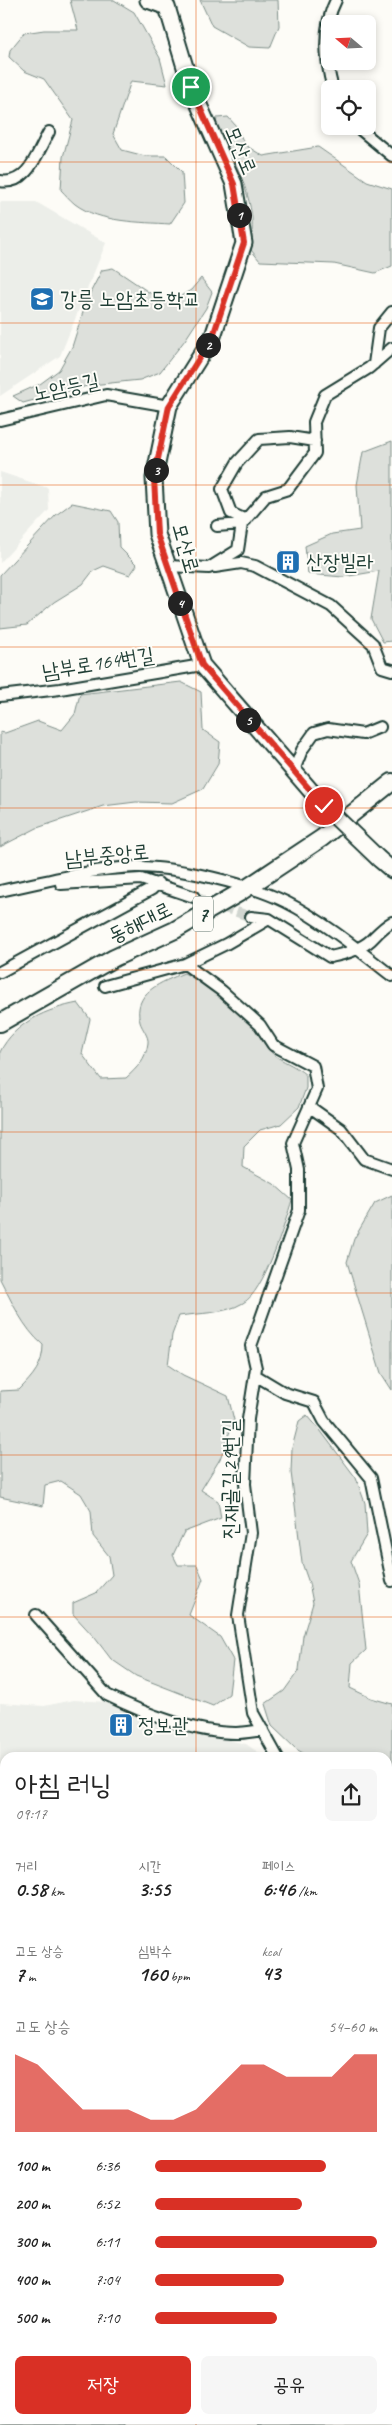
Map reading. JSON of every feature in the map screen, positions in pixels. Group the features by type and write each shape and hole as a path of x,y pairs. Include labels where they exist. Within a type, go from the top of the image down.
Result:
{"main road":[{"name":"동해대로","path":"0,1023 114,958 175,930 247,888 322,838 392,782"}],"street":[{"path":"148,0 167,3"},
{"path":"332,80 327,50 328,16 336,0"},
{"name":"모산로","path":"167,3 191,87 234,184 244,243 213,336 169,406 154,478 157,534 202,665 293,773 324,806 392,870"},
{"path":"0,181 9,183 24,176 49,132"},
{"path":"367,135 392,156"},
{"path":"374,364 379,328 392,312"},
{"path":"209,568 238,550 244,522 266,496 288,489 315,453 314,422 325,394 374,364 392,348"},
{"name":"노암등길","path":"0,420 106,395 169,406"},
{"path":"244,522 231,513 222,490 237,463 259,439 290,437 315,441"},
{"path":"217,526 244,522"},
{"path":"168,566 209,568 241,563 255,566 331,606 373,644 382,667 392,670"},
{"name":"남부로164번길","path":"0,696 60,689 202,665"},
{"path":"293,773 302,750 314,733 328,729 363,734 380,727"},
{"name":"남부중앙로","path":"194,897 158,883 141,879 73,882 0,891 93,871 136,867 189,872 247,888"},
{"path":"0,972 152,890 158,883"},
{"path":"247,888 286,902 357,949 392,976"},
{"path":"251,917 269,919 330,957 357,949 370,942 383,927 392,922"},
{"path":"105,986 185,964 226,944 269,919"},
{"name":"진재골길29번길","path":"185,964 222,991 260,1025 273,1046 313,1066 317,1089 293,1143 299,1170 300,1210 251,1346 256,1368 248,1419 245,1484 252,1533 238,1615 253,1713 275,1752"},
{"path":"310,1107 341,1129 364,1159 392,1169"},
{"path":"255,1375 285,1393 314,1402 324,1421 371,1478 392,1581"},
{"path":"36,1615 107,1695 122,1703 200,1730 236,1734 263,1730"}],"shaded area":[{"path":"70,0 114,0 134,12 160,58 167,85 131,81 113,134 122,150 145,156 166,156 182,172 184,203 170,224 134,222 96,215 75,204 61,190 63,157 73,120 44,79 24,71 9,57 10,50 24,33 44,30 78,30"},
{"path":"200,0 278,0 279,26 270,48 249,47 212,26"},
{"path":"228,117 236,126 245,145 263,156 318,147 367,181 392,189 392,266 375,273 334,264 260,261 251,250 252,219 244,184 234,161 215,130 217,118"},
{"name":"강릉 노암초등학교","path":"0,202 36,202 106,243 60,356 0,396"},
{"path":"113,268 156,297 169,303 191,290 201,278 212,292 206,308 185,340 160,372 140,380 91,385 23,403 13,396 40,384 59,370 72,347 87,299 102,270"},
{"path":"392,441 392,641 383,642 371,619 379,571 343,577 308,574 305,546 332,534 360,530 357,485 363,452"},
{"path":"0,472 48,488 49,510 0,563"},
{"path":"72,503 111,511 118,522 119,547 137,565 130,575 104,566 93,571 83,584 54,602 27,625 0,628 0,575 56,515"},
{"path":"181,682 201,692 203,730 220,742 218,764 203,789 172,803 136,802 103,806 37,828 0,847 0,732 5,733 38,721 62,730 75,714 80,694"},
{"path":"184,973 236,1007 252,1024 272,1053 306,1075 306,1088 299,1107 281,1124 260,1130 244,1146 243,1167 274,1184 292,1200 273,1256 259,1286 251,1296 236,1307 179,1316 172,1335 168,1365 183,1375 228,1396 234,1420 220,1459 201,1490 218,1501 221,1518 184,1532 173,1555 178,1565 197,1565 203,1579 189,1615 220,1637 233,1660 229,1694 213,1706 136,1676 111,1659 73,1614 73,1603 96,1593 112,1575 109,1556 93,1536 91,1511 81,1494 61,1481 45,1485 43,1506 0,1497 0,1391 19,1390 24,1385 33,1375 39,1364 43,1345 24,1323 0,1279 0,1052 14,1033 33,1018 55,1009 78,1003 90,1019 82,1054 101,1079 126,1078 140,1063 147,1049 147,1038 140,1022 140,1003 158,985"},
{"path":"392,1195 392,1390 381,1373 347,1262 354,1239 375,1203"},
{"path":"307,1415 320,1430 356,1478 365,1503 367,1534 351,1561 359,1584 366,1650 352,1663 350,1688 371,1698 392,1704 392,1752 301,1752 272,1726 265,1704 284,1691 299,1670 303,1636 313,1603 302,1563 291,1472 292,1448 299,1421"},
{"path":"74,1700 107,1702 186,1731 246,1744 258,1752 0,1752 0,1703 44,1706"},
{"path":"124,2424 124,2425 0,2425"},
{"path":"258,2424 392,2424 392,2425 257,2425"}],"tunnel":[{"path":"194,897 251,917"}],"place":[{"name":"강릉 노암초등학교","path":"42,299"},
{"name":"산장빌라","path":"288,562"},
{"name":"정보관","path":"121,1725"}],"route":[{"path":"191,87 234,184 244,243 213,336 169,406 154,478 157,534 202,665 306,788 324,806"}]}
